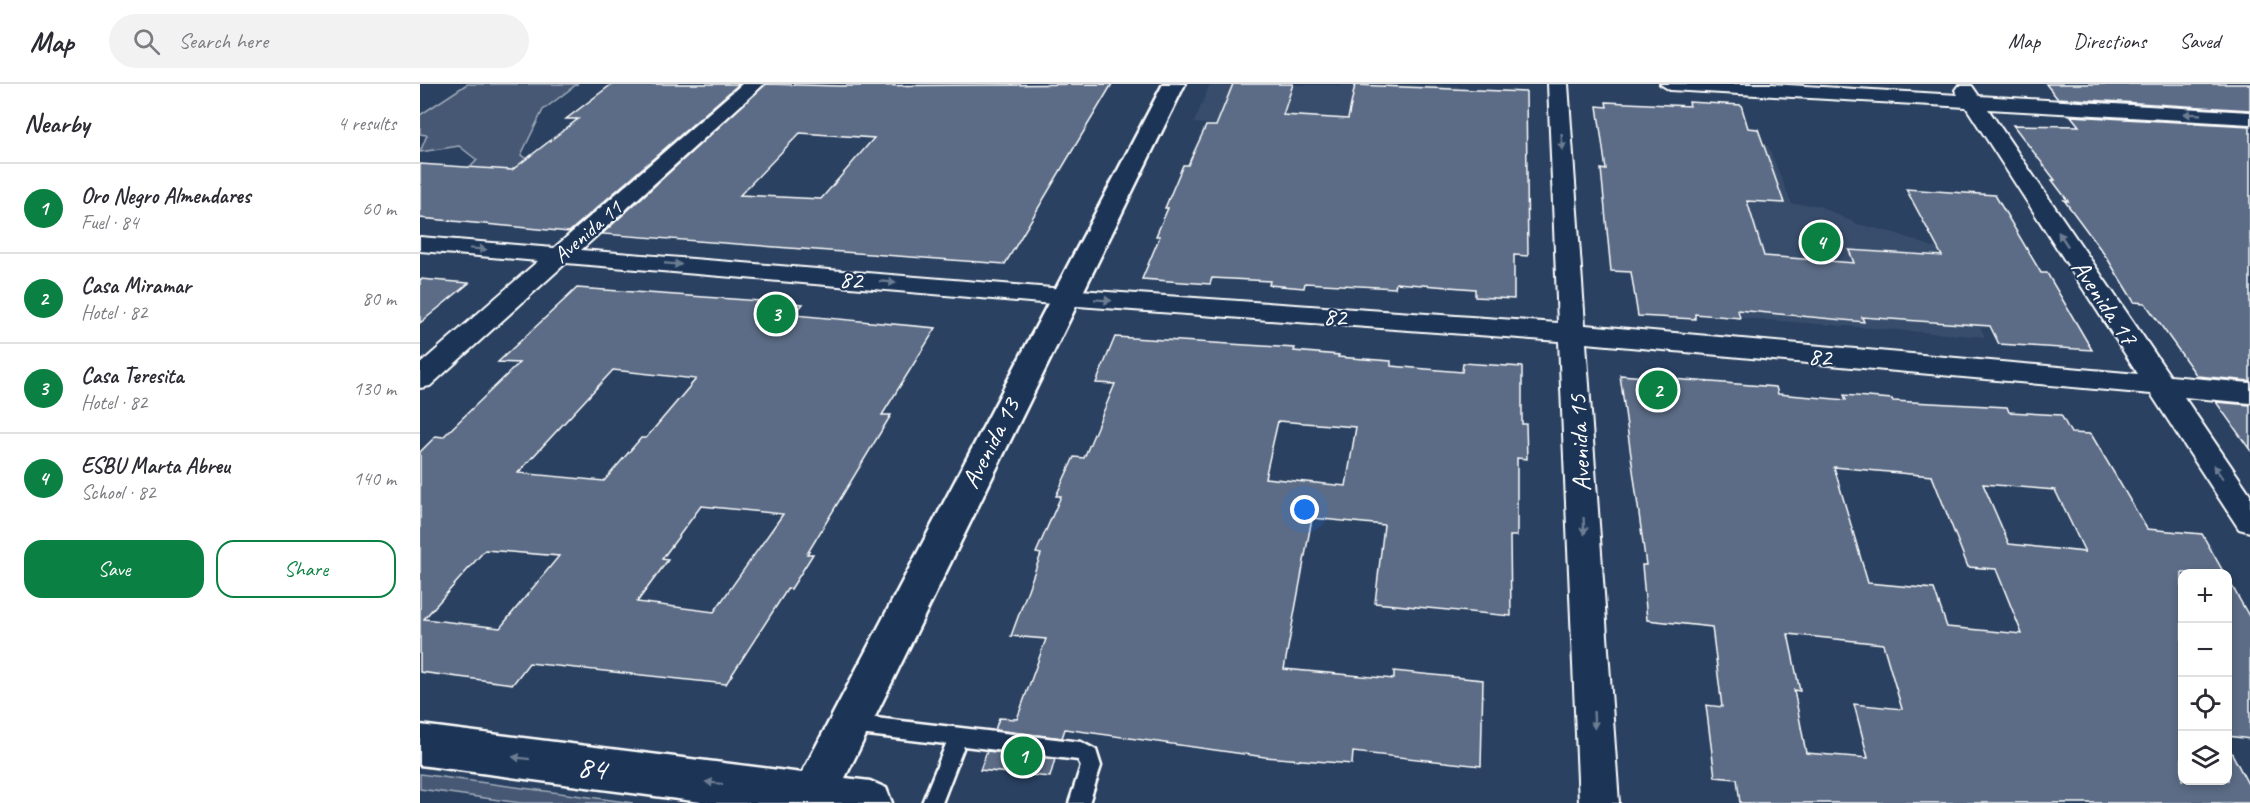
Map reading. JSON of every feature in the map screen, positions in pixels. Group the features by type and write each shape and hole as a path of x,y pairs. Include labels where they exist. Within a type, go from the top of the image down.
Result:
{"street":[{"name":"Avenida 11","path":"420,379 754,84"},
{"name":"Avenida 13","path":"812,799 1064,297 1174,84"},
{"name":"Avenida 15","path":"1558,84 1599,803"},
{"path":"1670,84 1966,93 2250,118"},
{"name":"Avenida 17","path":"1966,93 2250,520"},
{"name":"82","path":"420,244 1064,297 1574,333 2161,387 2250,393"},
{"name":"84","path":"420,745 812,799 870,803"}],"lane":[{"path":"849,724 1081,751 1089,756 1091,766 1080,803"},
{"path":"932,803 958,737"}],"shaded area":[{"path":"467,84 577,84 543,110 521,155 534,165 510,184 461,177 477,160 459,146 420,152 427,135 420,134 420,115"},
{"path":"1210,84 1458,86 1456,153 1304,129 1194,123"},
{"path":"1711,143 1768,146 1792,204 1817,205 1857,224 1895,233 1943,251 1985,337 1742,318 1715,206"},
{"path":"420,774 633,803 521,803 420,789"}],"building":[{"path":"612,84 739,84 569,232 420,218 420,164 512,170 578,119 566,119"},
{"path":"766,84 839,86 1112,84 1005,264 602,234","holes":["800,133 874,138 821,199 740,195"]},
{"path":"1233,84 1293,84 1283,115 1348,119 1355,85 1526,92 1528,256 1514,255 1514,299 1475,297 1475,289 1396,283 1395,288 1305,283 1304,288 1269,285 1270,281 1212,278 1210,284 1142,279 1160,236 1156,236 1168,208 1165,208 1183,165 1188,165 1206,126 1216,126"},
{"path":"2046,84 2250,84 2250,110 2057,98"},
{"path":"1606,102 1690,106 1689,102 1741,105 1748,128 1758,129 1784,203 1747,201 1764,256 1854,263 1849,250 1942,256 1906,189 1995,195 2041,273 2047,273 2092,350 1999,344 1990,326 1862,317 1864,322 1738,310 1740,318 1695,314 1695,319 1638,316 1631,272 1611,271 1601,169 1606,170 1597,106 1607,107"},
{"path":"2071,116 2250,126 2250,381 2197,376 2145,303 2134,302 2107,258 2064,200 2068,201 2052,180 2055,180 2013,125 2079,126"},
{"path":"420,279 469,283 420,323"},
{"path":"577,288 803,304 794,315 936,328 882,415 891,415 807,554 813,554 791,589 788,588 726,684 529,663 513,684 420,672 420,452 436,436 443,437 519,363 498,362","holes":["613,370 696,379 646,438 641,438 604,481 518,473","701,506 783,514 714,612 637,602 668,560 662,559","485,550 559,556 500,628 424,619"]},
{"path":"1115,337 1295,348 1294,351 1391,361 1391,366 1462,372 1463,363 1522,367 1522,424 1526,424 1527,459 1517,458 1517,536 1510,536 1511,616 1375,603 1384,525 1312,518 1284,669 1394,679 1394,671 1483,680 1481,766 1353,752 1352,764 1265,757 1065,729 1062,738 995,730 999,718 1017,719 1046,639 1011,636 1041,554 1036,553 1061,496 1056,496 1074,457 1084,458 1115,384 1096,383","holes":["1278,421 1356,427 1346,486 1265,478"]},
{"path":"1620,375 1776,387 1778,394 1846,400 1844,395 1892,399 1893,401 2007,407 2009,412 2061,415 2071,433 2091,434 2147,529 2202,534 2222,569 2178,569 2178,785 2232,785 2232,754 2250,788 2250,803 1740,803 1737,779 1715,777 1706,705 1722,707 1712,627 1647,620 1642,565 1646,565","holes":["1834,467 1932,476 1968,567 1996,569 2022,634 1947,627 1934,589 1868,583","1983,484 2055,490 2085,552 2009,544","1788,634 1883,644 1902,709 1854,704 1868,758 1806,753 1794,690 1800,691"]},
{"path":"2216,402 2250,405 2250,450"},
{"path":"2232,586 2250,618 2250,739 2232,737"},
{"path":"987,751 1055,759 1050,777 980,770"}],"place":[{"name":"ESBU Marta Abreu","path":"1821,242"},
{"name":"Casa Teresita","path":"776,314"},
{"name":"Casa Miramar","path":"1658,390"},
{"name":"Oro Negro Almendares","path":"1023,756"}]}
